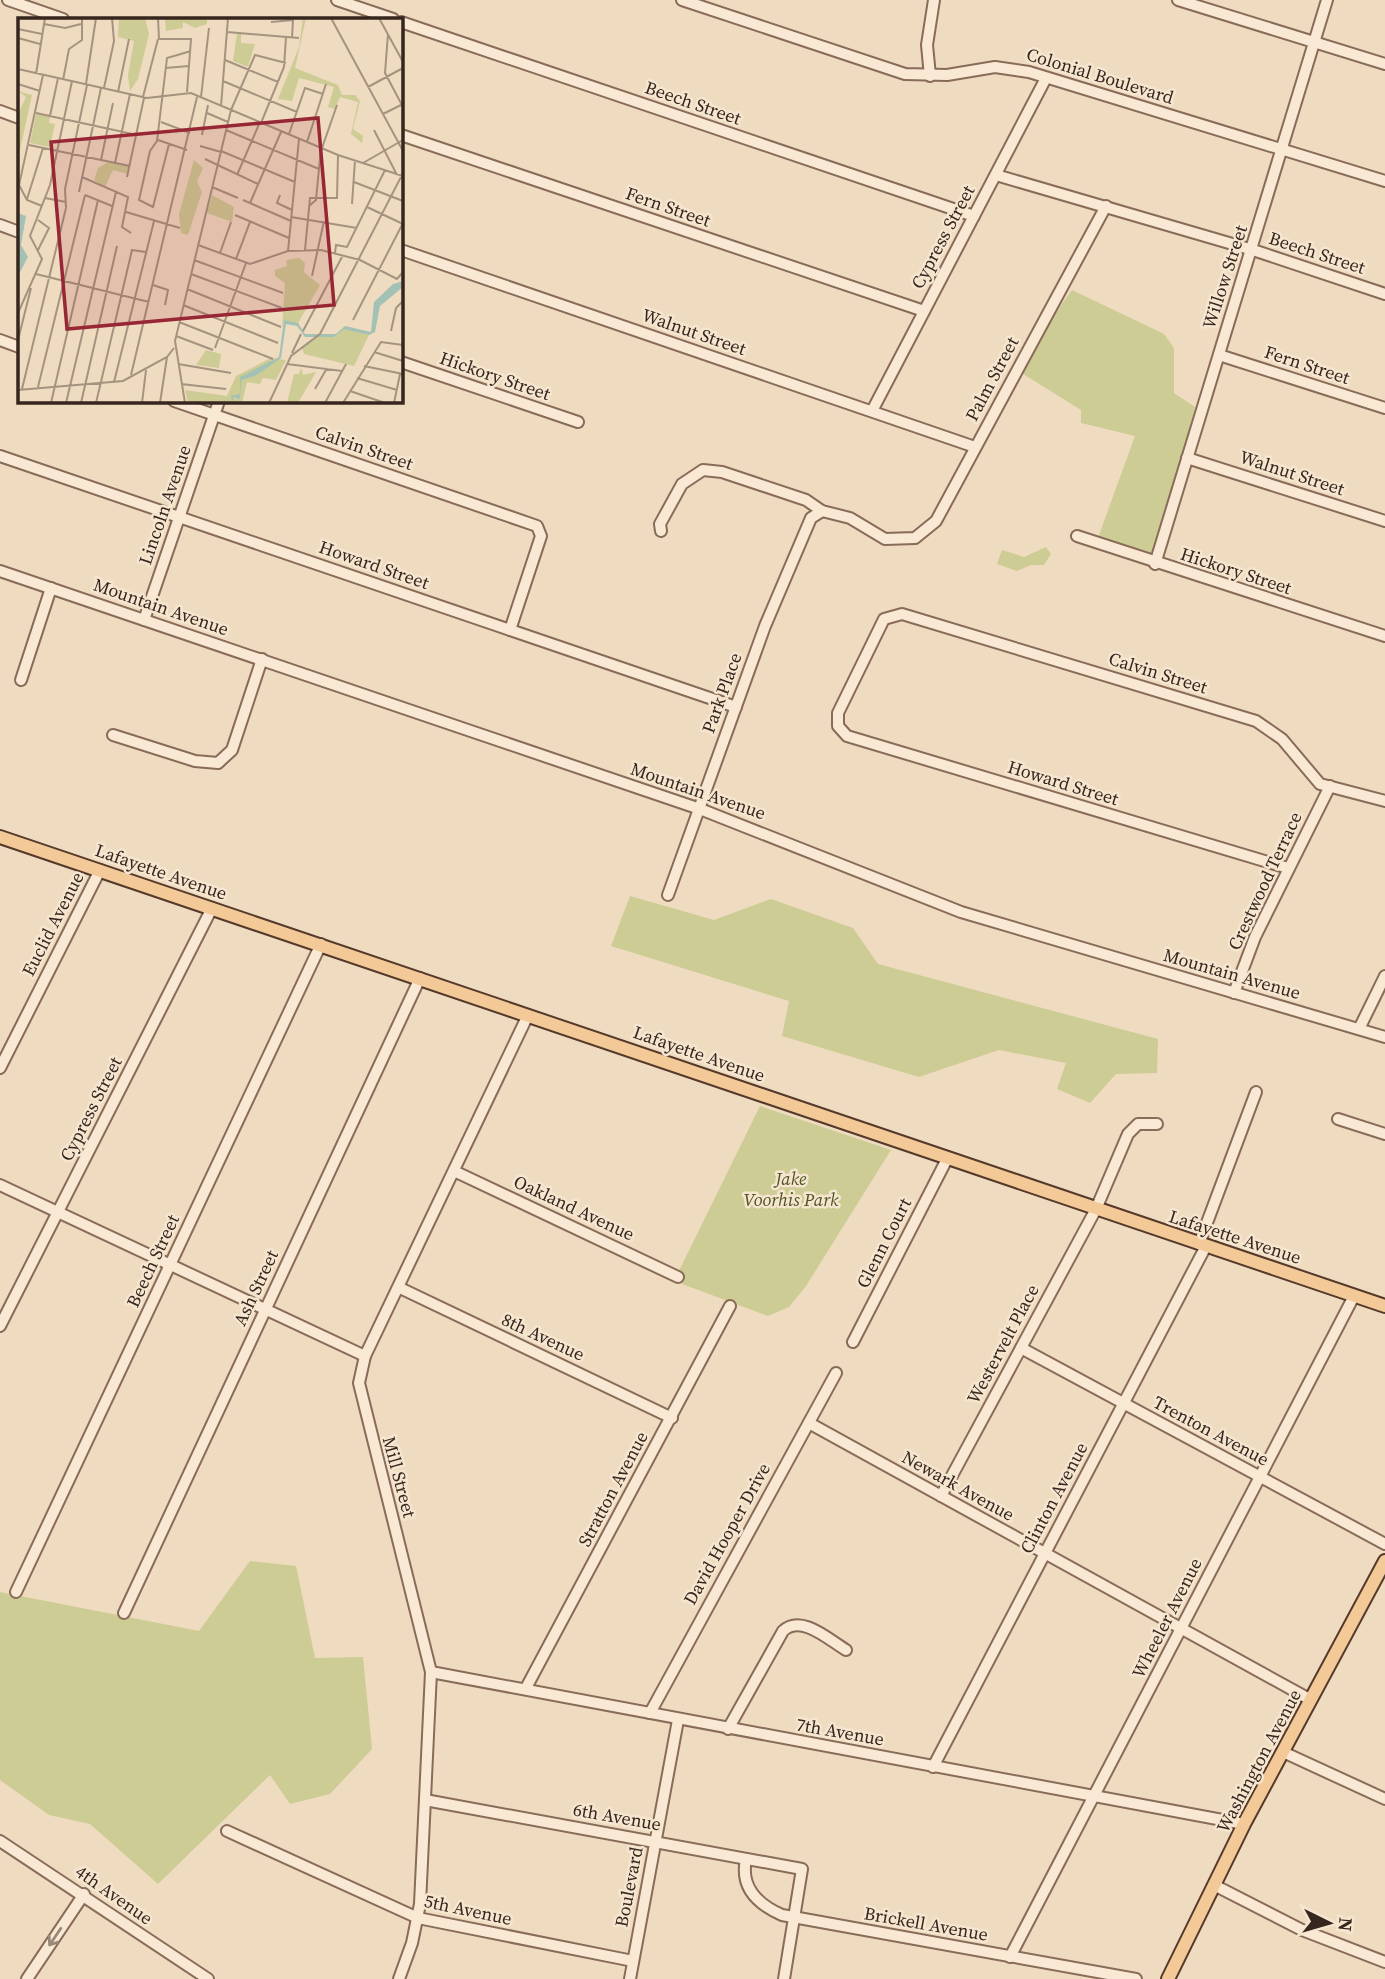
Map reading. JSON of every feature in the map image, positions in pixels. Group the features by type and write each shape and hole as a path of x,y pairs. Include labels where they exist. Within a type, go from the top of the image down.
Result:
{"main road":[{"name":"Lafayette Avenue","path":"0,836 1385,1306"},
{"name":"Washington Avenue","path":"1168,1979 1244,1824 1385,1561"}],"street":[{"path":"8,0 60,18"},
{"path":"337,0 355,3 391,18"},
{"name":"Colonial Boulevard","path":"682,0 887,70 930,76 995,67 1029,72 1385,181"},
{"path":"930,76 927,45 934,0"},
{"path":"1178,0 1385,64"},
{"name":"Willow Street","path":"1155,564 1253,250 1327,0"},
{"name":"Beech Street","path":"402,22 974,216"},
{"name":"Cypress Street","path":"872,411 1046,78"},
{"path":"0,111 18,118"},
{"name":"Fern Street","path":"402,135 924,311"},
{"name":"Beech Street","path":"996,175 1253,250 1385,294"},
{"name":"Palm Street","path":"822,511 850,518 874,535 888,540 915,538 932,525 1106,206"},
{"path":"0,225 18,232"},
{"name":"Walnut Street","path":"402,250 975,447"},
{"path":"0,340 18,347"},
{"name":"Fern Street","path":"1219,355 1385,408"},
{"name":"Hickory Street","path":"402,362 578,422"},
{"name":"Calvin Street","path":"177,402 537,526 540,531 510,629"},
{"name":"Lincoln Avenue","path":"144,620 219,402"},
{"name":"Howard Street","path":"0,456 736,706"},
{"name":"Walnut Street","path":"1187,458 1385,521"},
{"path":"661,531 660,524 682,484 703,470 722,472 806,500 822,511"},
{"name":"Park Place","path":"668,895 765,626 811,518 822,511"},
{"name":"Hickory Street","path":"1077,536 1155,564 1384,632"},
{"name":"Mountain Avenue","path":"0,570 700,809 929,901 1385,1037"},
{"path":"22,680 51,588"},
{"name":"Calvin Street","path":"898,614 1256,721 1282,738 1320,784 1385,801"},
{"name":"Howard Street","path":"898,614 884,619 837,719 847,736 1288,869"},
{"path":"113,735 195,761 218,763 232,750 262,659"},
{"name":"Crestwood Terrace","path":"1234,993 1255,937 1330,786"},
{"name":"Euclid Avenue","path":"0,1068 100,870"},
{"name":"Cypress Street","path":"0,1326 212,908"},
{"name":"Beech Street","path":"16,1592 321,944"},
{"path":"1359,1030 1385,976"},
{"name":"Ash Street","path":"124,1614 420,978"},
{"name":"Mill Street","path":"399,1979 418,1918 430,1672 359,1393 365,1356 400,1288 528,1015"},
{"name":"Clinton Avenue","path":"933,1767 1203,1245 1256,1092"},
{"path":"1338,1119 1385,1134"},
{"name":"Westervelt Place","path":"941,1496 1096,1209 1128,1134 1138,1124 1157,1124"},
{"name":"Glenn Court","path":"853,1342 947,1159"},
{"name":"Oakland Avenue","path":"454,1171 678,1277"},
{"path":"0,1185 365,1356"},
{"name":"8th Avenue","path":"400,1288 672,1418"},
{"name":"Wheeler Avenue","path":"1010,1957 1354,1296"},
{"name":"Stratton Avenue","path":"526,1688 730,1306"},
{"name":"Trenton Avenue","path":"1021,1348 1385,1544"},
{"name":"David Hooper Drive","path":"650,1713 836,1373"},
{"name":"Newark Avenue","path":"809,1423 1311,1700"},
{"path":"728,1729 783,1631 790,1625 803,1624 846,1650"},
{"name":"7th Avenue","path":"430,1672 1244,1824"},
{"name":"Boulevard","path":"630,1979 678,1720"},
{"path":"1283,1752 1385,1799"},
{"name":"6th Avenue","path":"425,1800 802,1869 794,1918"},
{"name":"5th Avenue","path":"227,1831 418,1918 633,1961"},
{"name":"4th Avenue","path":"0,1841 84,1894 97,1907 208,1979"},
{"name":"Brickell Avenue","path":"746,1858 745,1876 752,1894 768,1908 794,1918 1136,1979"},
{"path":"1214,1885 1302,1930 1385,1962"},
{"path":"27,1979 84,1894"},
{"path":"784,1979 794,1918"}],"green space":[{"path":"1072,290 1164,334 1174,348 1174,393 1195,407 1154,560 1095,546 1135,436 1081,423 1081,410 1015,369"},
{"path":"1046,547 1051,554 1044,565 1031,565 1017,571 997,564 1002,550 1024,557"},
{"path":"630,896 714,920 771,899 853,928 878,964 1158,1039 1157,1073 1116,1074 1090,1103 1057,1089 1066,1063 999,1050 919,1077 782,1036 789,1001 611,946"},
{"name":"Jake Voorhis Park","path":"760,1106 891,1150 806,1286 789,1307 768,1316 674,1281"},
{"path":"250,1561 296,1566 315,1658 363,1657 372,1749 330,1794 290,1804 270,1775 158,1884 90,1824 49,1815 0,1780 0,1592 199,1631"}]}
